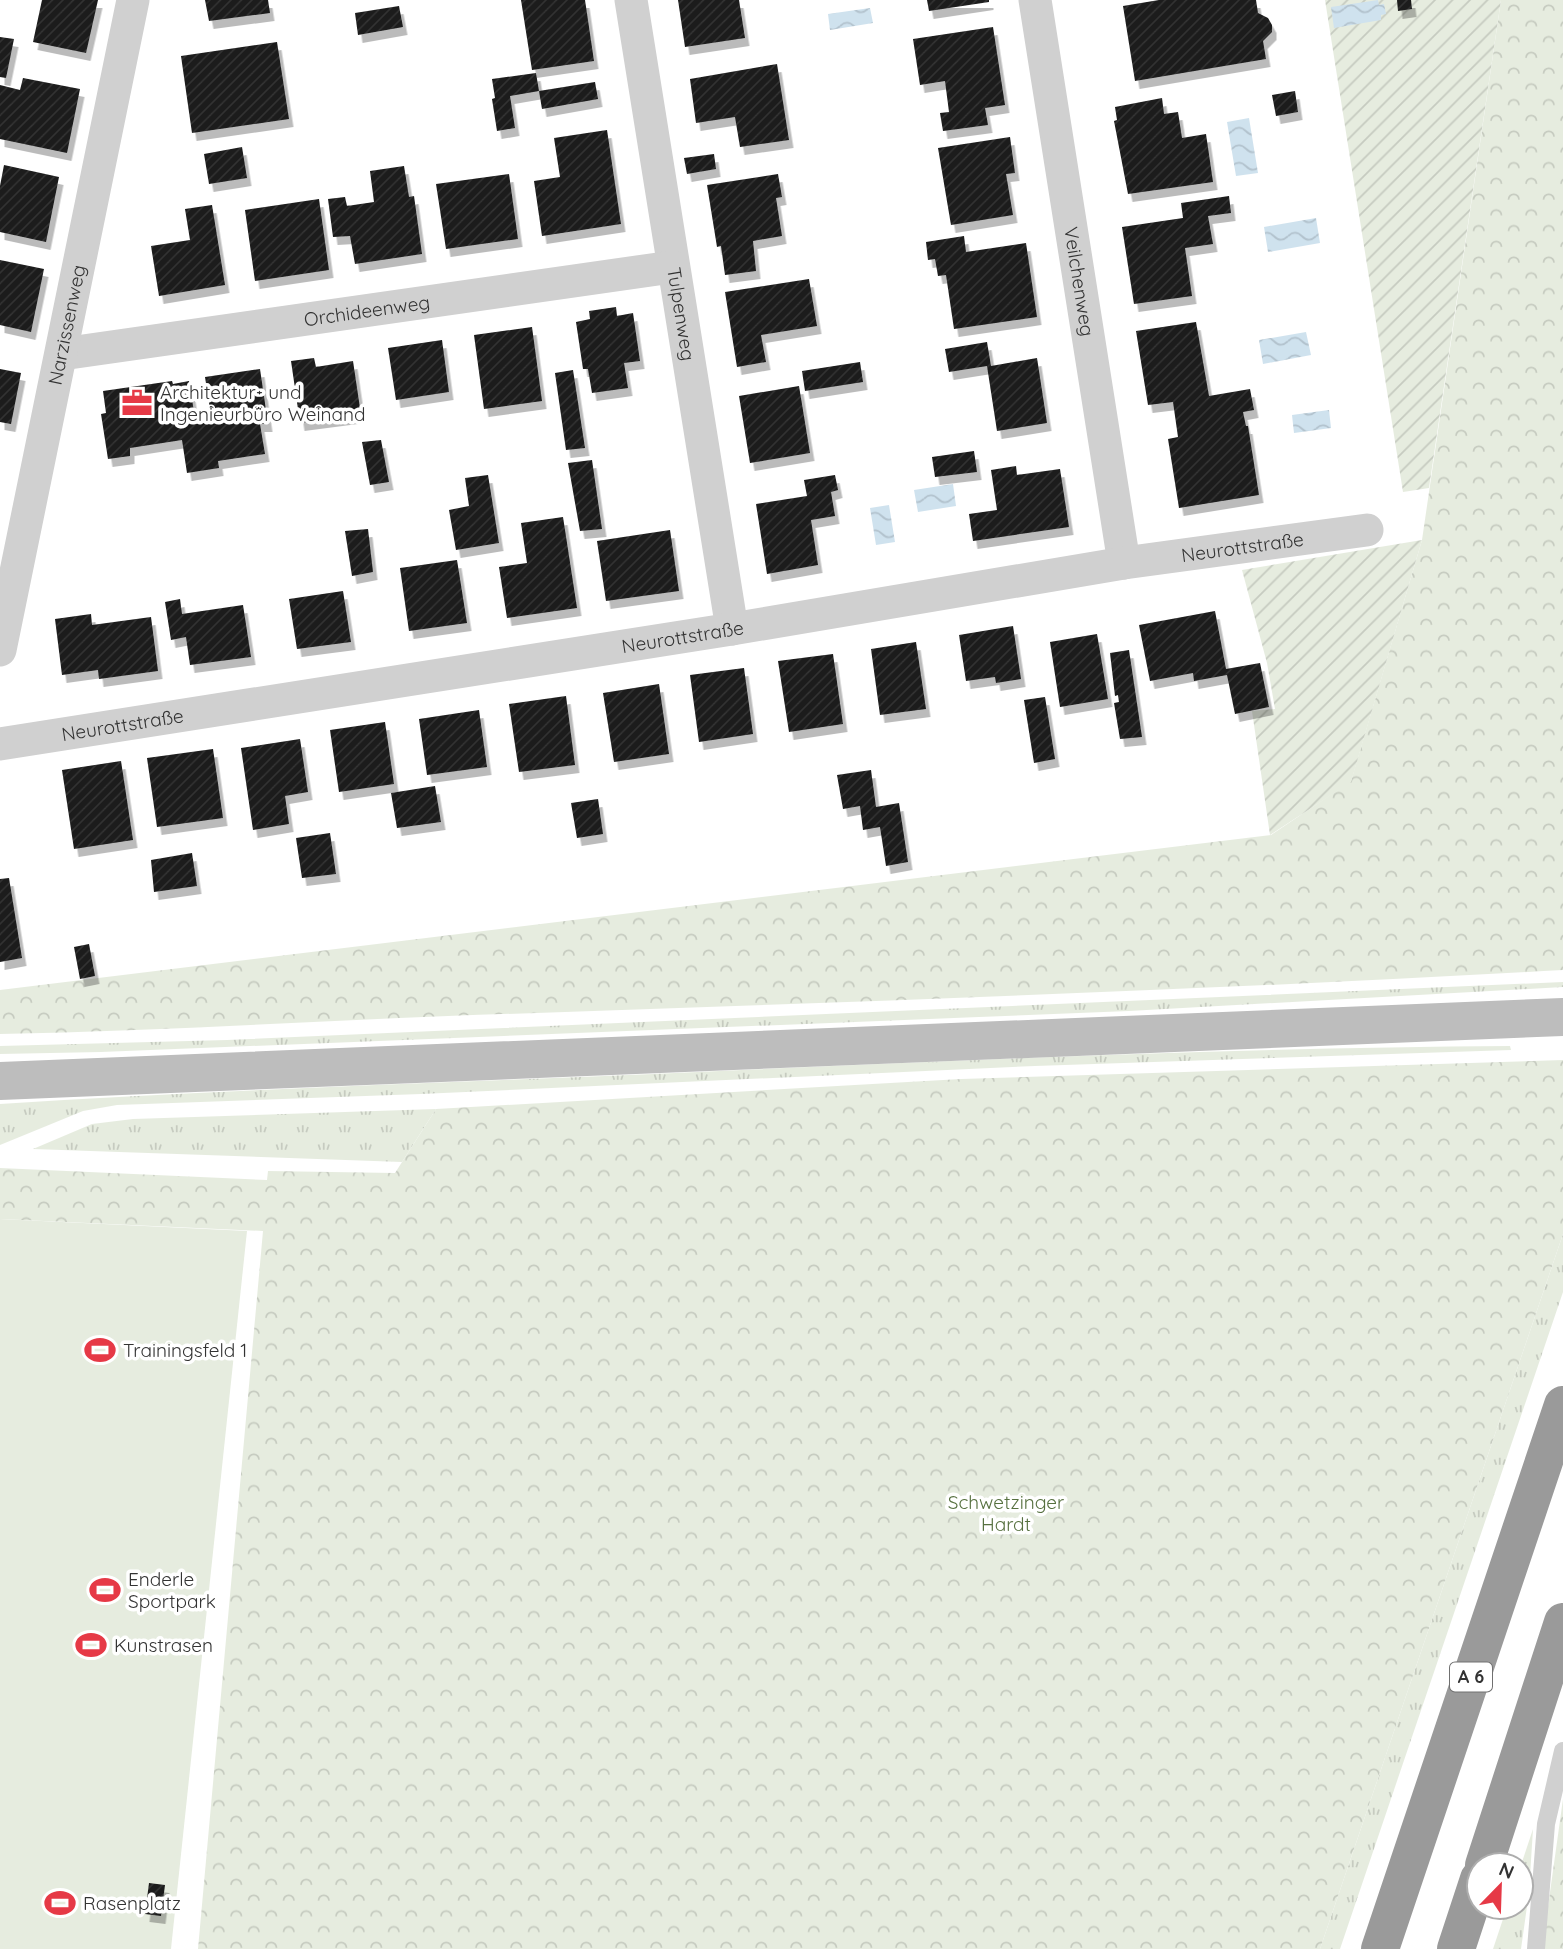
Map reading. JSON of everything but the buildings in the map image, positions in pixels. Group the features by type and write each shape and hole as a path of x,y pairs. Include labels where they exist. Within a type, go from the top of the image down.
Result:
{"highway":[{"name":"A 6","path":"1380,1949 1563,1405"},
{"path":"1488,1851 1563,1622"},
{"path":"1456,1949 1465,1921"}],"street":[{"name":"Narzissenweg","path":"0,650 133,0"},
{"name":"Tulpenweg","path":"631,0 732,629"},
{"name":"Veilchenweg","path":"1035,0 1124,563"},
{"name":"Orchideenweg","path":"62,354 672,267"},
{"name":"Neurottstraße","path":"0,744 732,629 1124,563 1367,530"},
{"path":"0,1081 1563,1017"}],"lane":[{"path":"1536,1949 1546,1824 1563,1751"}],"green space":[{"path":"1325,0 1501,0 1429,488 1403,492"},
{"path":"1501,0 1563,0 1563,970 1145,990 0,1034 0,990 1271,835 1351,781 1422,540"},
{"path":"1422,540 1351,782 1270,835 1252,711 1275,709 1267,663 1242,570"},
{"path":"1563,982 1563,987 1129,1011 0,1054 0,1046 227,1040"},
{"path":"1510,1046 1511,1050 1035,1066 117,1105 83,1111 0,1145 0,1104 974,1060 1296,1049"},
{"name":"Schwetzinger Hardt","path":"1563,1060 1563,1234 1320,1949 198,1949 263,1231 0,1219 0,1168 267,1180 268,1171 395,1173 436,1109 961,1079"},
{"path":"436,1109 402,1162 33,1149 92,1124 133,1119"},
{"name":"Enderle Sportpark","path":"0,1219 247,1231 171,1949 0,1949"},
{"path":"1563,1234 1563,1292 1340,1949 1320,1949"},
{"path":"1563,1799 1563,1949 1544,1949 1545,1928"},
{"path":"1533,1829 1532,1851 1526,1851"},
{"path":"1502,1921 1525,1921 1521,1949 1493,1949"}],"water":[{"path":"1378,0 1379,5 1384,4 1386,14 1381,15 1381,20 1334,28 1331,7"},
{"path":"870,8 873,23 830,30 828,14"},
{"path":"1249,118 1258,173 1236,176 1227,122"},
{"path":"1316,218 1320,243 1268,252 1264,227"},
{"path":"1306,332 1311,355 1263,364 1259,340"},
{"path":"1329,410 1331,428 1294,433 1292,415"},
{"path":"953,484 956,506 918,512 914,490"},
{"path":"889,505 895,542 876,545 870,508"}],"place":[{"name":"Architektur- und Ingenieurbüro Weinand","path":"137,403"},
{"name":"Trainingsfeld 1","path":"100,1350"},
{"name":"Enderle Sportpark","path":"105,1590"},
{"name":"Kunstrasen","path":"91,1645"},
{"name":"Rasenplatz","path":"60,1903"}]}
